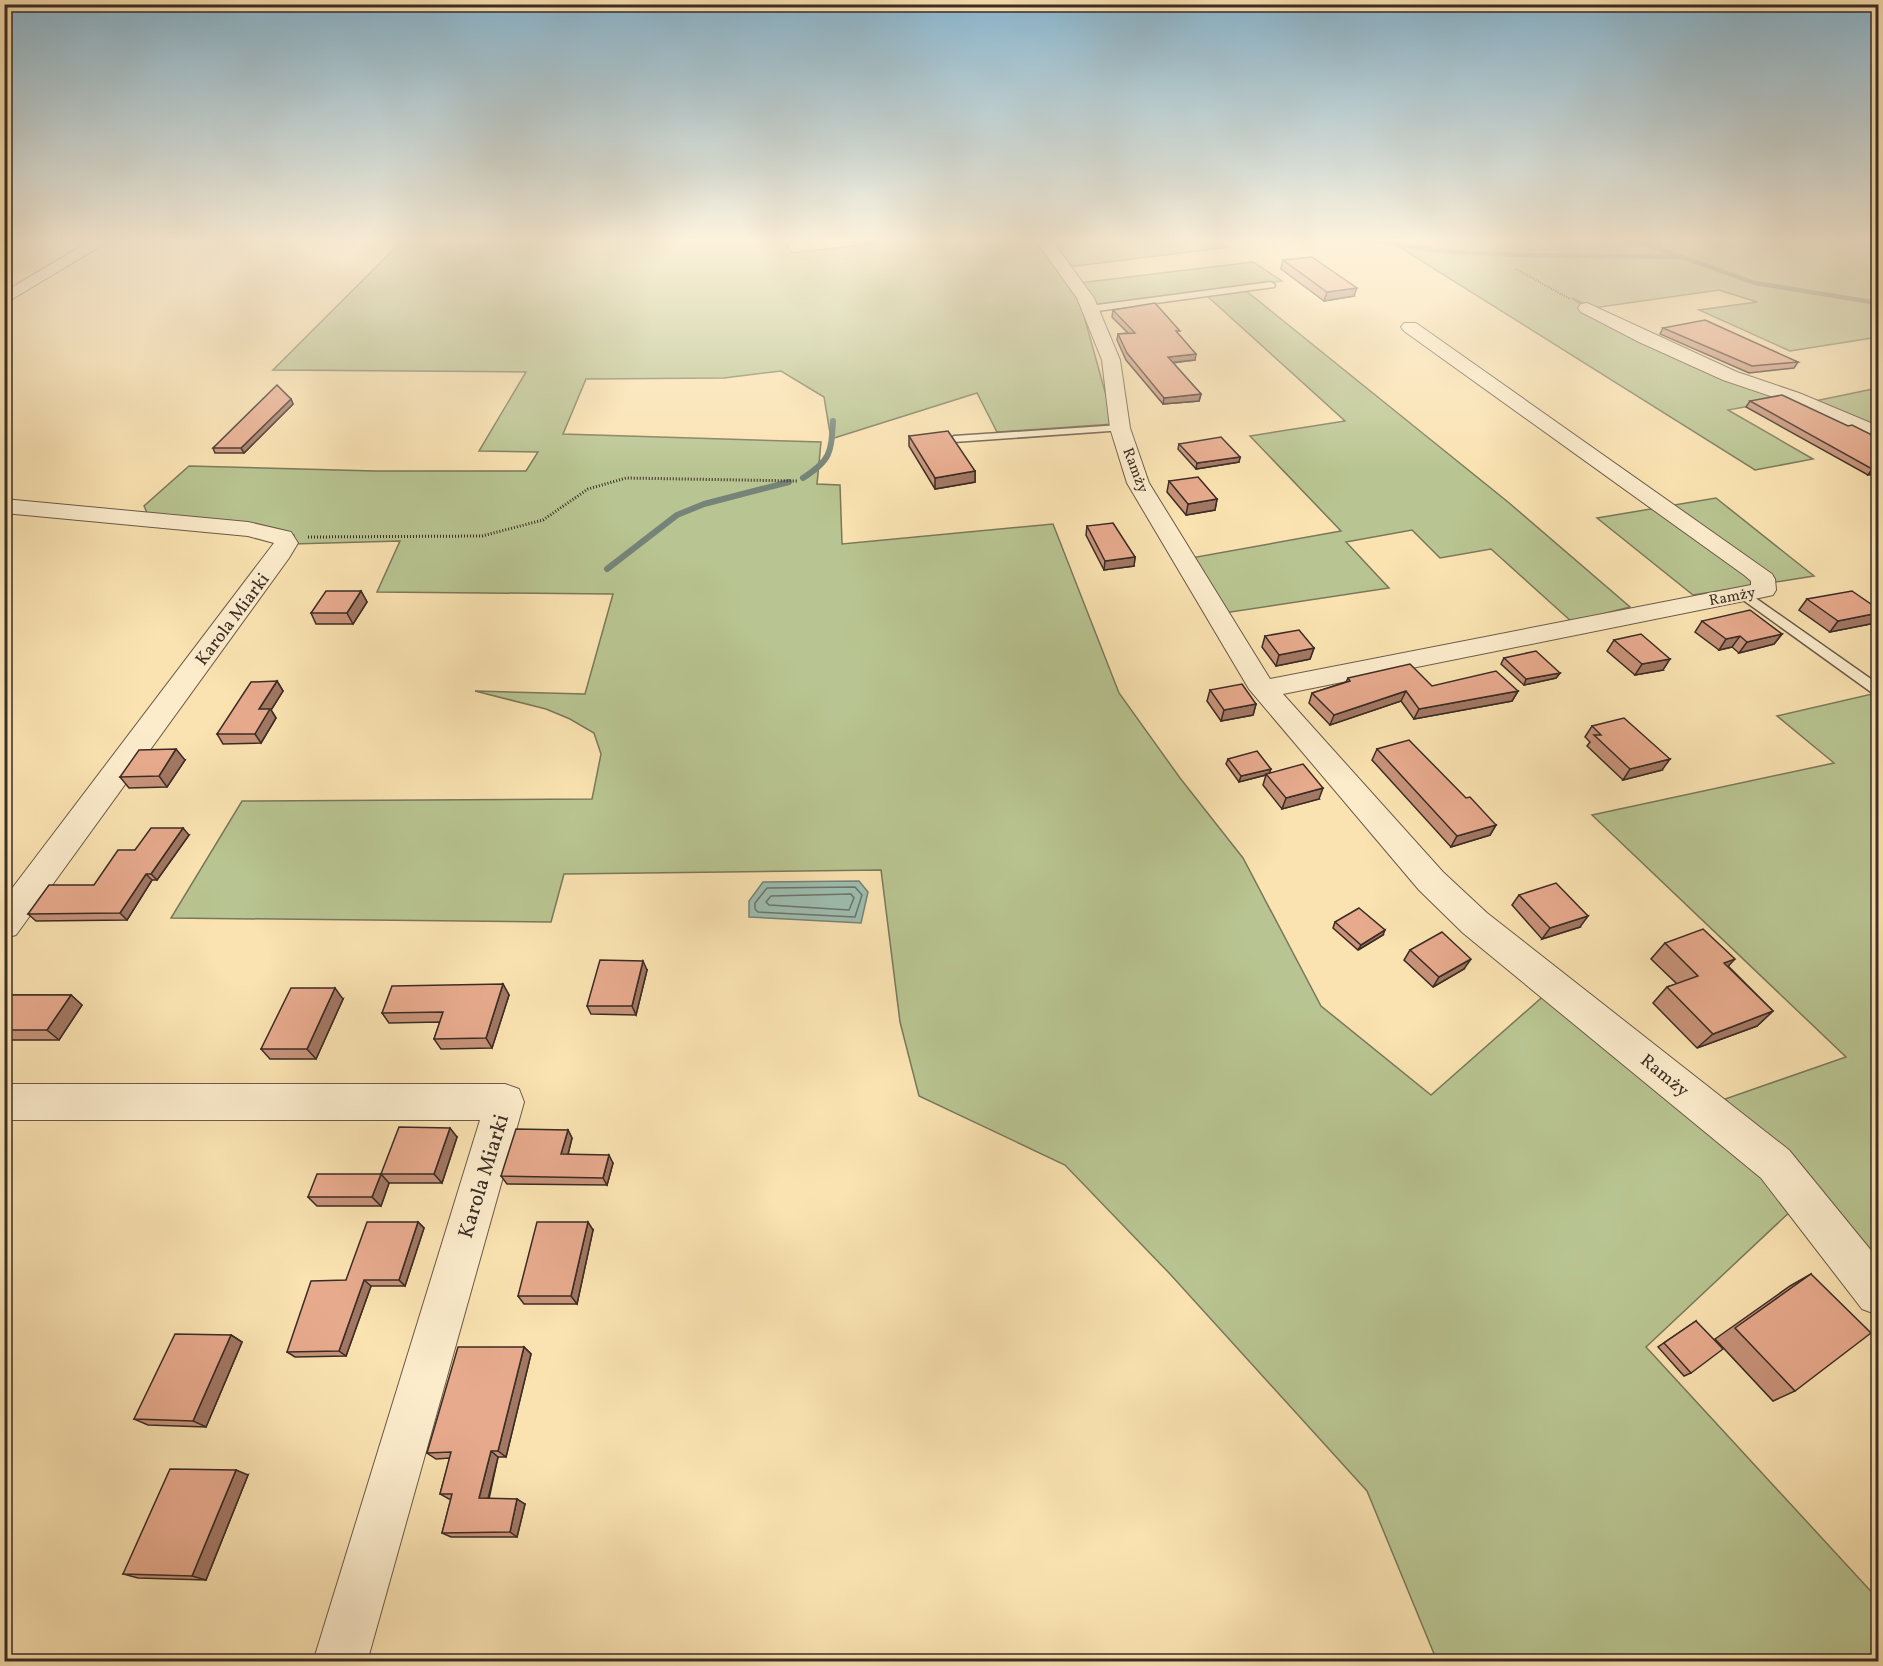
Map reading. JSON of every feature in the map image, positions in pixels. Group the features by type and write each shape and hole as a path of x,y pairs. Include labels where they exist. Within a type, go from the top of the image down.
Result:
{"street":[{"name":"Ramży","path":"1093,316 1111,360 1120,428 1138,483 1263,689 1431,881 1475,923 1775,1164 1878,1293"},
{"path":"1600,316 1730,376 1792,397 1878,433"},
{"name":"Ramży","path":"1263,689 1764,590 1763,579 1410,327"},
{"path":"4,506 248,529 283,537"},
{"name":"Karola Miarki","path":"4,925 281,553 286,543 283,537"},
{"name":"Karola Miarki","path":"4,1102 506,1102 340,1662"}],"lane":[{"path":"954,439 1120,428"},
{"path":"1744,594 1876,689"}],"path":[{"path":"283,537 482,536 543,520 588,489 626,478 798,481"}],"green space":[{"path":"327,316 1084,316 1114,424 997,432 977,393 831,439 824,397 781,371 724,378 586,379 563,434 821,442 817,484 840,485 842,544 1053,524 1119,693 1180,778 1243,858 1321,1006 1431,1095 1548,992 1691,1111 1794,1208 1646,1347 1878,1599 1878,1661 1437,1661 1367,1491 1170,1274 1065,1165 919,1096 900,1022 881,870 564,874 551,922 171,918 242,801 592,799 601,754 594,733 570,719 546,709 475,691 585,694 613,594 377,592 400,541 292,544 294,535 250,526 148,515 144,506 189,466 375,471 526,471 538,452 479,451 526,372 273,370"},
{"path":"1229,316 1277,316 1508,502 1630,607 1572,622 1491,549 1440,558 1412,530 1346,542 1389,588 1224,613 1191,558 1341,531 1250,436 1345,421"},
{"path":"1509,316 1597,316 1782,400 1728,410 1813,459 1755,470"},
{"path":"1712,316 1878,316 1878,337 1790,351"},
{"path":"1878,388 1878,429 1810,402"},
{"path":"1716,498 1814,576 1693,595 1597,518"},
{"path":"1872,694 1878,699 1878,1274 1806,1188 1725,1099 1846,1057 1592,815 1834,763 1777,716"}],"water":[{"path":"859,881 868,892 861,923 749,917 749,901 763,882"}],"building":[{"path":"1118,316 1166,316 1196,354 1168,357 1201,394 1164,398 1127,353 1118,334 1135,333"},
{"path":"1705,320 1798,362 1752,366 1663,328"},
{"path":"277,385 291,399 241,448 213,448"},
{"path":"1782,395 1878,438 1878,468 1872,469 1750,401"},
{"path":"948,431 975,471 935,478 909,436"},
{"path":"1221,437 1240,457 1197,463 1179,444"},
{"path":"1198,477 1217,499 1188,504 1169,481"},
{"path":"1113,523 1135,557 1105,561 1087,526"},
{"path":"326,591 361,591 347,613 311,613"},
{"path":"1852,591 1878,609 1878,613 1838,621 1807,599"},
{"path":"1750,610 1782,634 1747,642 1740,636 1726,639 1702,621"},
{"path":"1299,630 1314,648 1279,655 1265,636"},
{"path":"1641,634 1670,659 1642,664 1614,640"},
{"path":"1536,651 1560,673 1526,679 1504,658"},
{"path":"1410,664 1432,686 1496,671 1518,691 1419,709 1406,691 1334,715 1312,693 1350,681 1348,678"},
{"path":"277,681 259,709 270,709 255,734 217,734 251,682"},
{"path":"1242,684 1256,704 1224,710 1210,690"},
{"path":"1624,718 1670,759 1630,769 1594,735 1601,735 1592,726"},
{"path":"1409,740 1466,798 1470,797 1496,825 1457,836 1377,749"},
{"path":"176,749 159,776 120,777 139,750"},
{"path":"1257,751 1271,769 1241,776 1228,759"},
{"path":"1303,764 1323,788 1286,798 1266,774"},
{"path":"151,828 183,828 151,874 146,874 120,913 28,914 49,885 94,885 118,850 135,850"},
{"path":"1556,883 1588,916 1550,928 1519,895"},
{"path":"1359,908 1385,930 1361,945 1335,922"},
{"path":"1703,929 1735,959 1724,963 1773,1011 1713,1034 1667,987 1698,976 1665,943"},
{"path":"1442,932 1471,959 1439,977 1410,950"},
{"path":"600,960 643,961 632,1006 587,1006"},
{"path":"503,984 486,1038 434,1039 443,1012 382,1013 392,986"},
{"path":"291,988 335,988 307,1049 261,1049"},
{"path":"4,995 71,995 47,1030 4,1030"},
{"path":"399,1127 450,1128 434,1174 381,1174"},
{"path":"516,1129 568,1130 561,1154 609,1155 603,1178 501,1176"},
{"path":"317,1174 381,1174 372,1197 308,1197"},
{"path":"367,1222 418,1222 399,1280 364,1280 339,1351 287,1352 311,1281 346,1280"},
{"path":"537,1222 588,1222 571,1296 518,1296"},
{"path":"1811,1274 1871,1333 1795,1391 1735,1328"},
{"path":"1696,1321 1723,1349 1691,1373 1664,1343"},
{"path":"175,1334 231,1335 193,1421 134,1419"},
{"path":"458,1347 524,1347 498,1451 491,1451 479,1498 517,1499 510,1532 442,1533 452,1494 440,1494 451,1452 427,1453"},
{"path":"170,1469 236,1470 192,1576 123,1574"}],"waterway":[{"path":"803,478 819,466 828,455 833,421"},
{"path":"607,569 677,515 704,504 789,482"}]}
